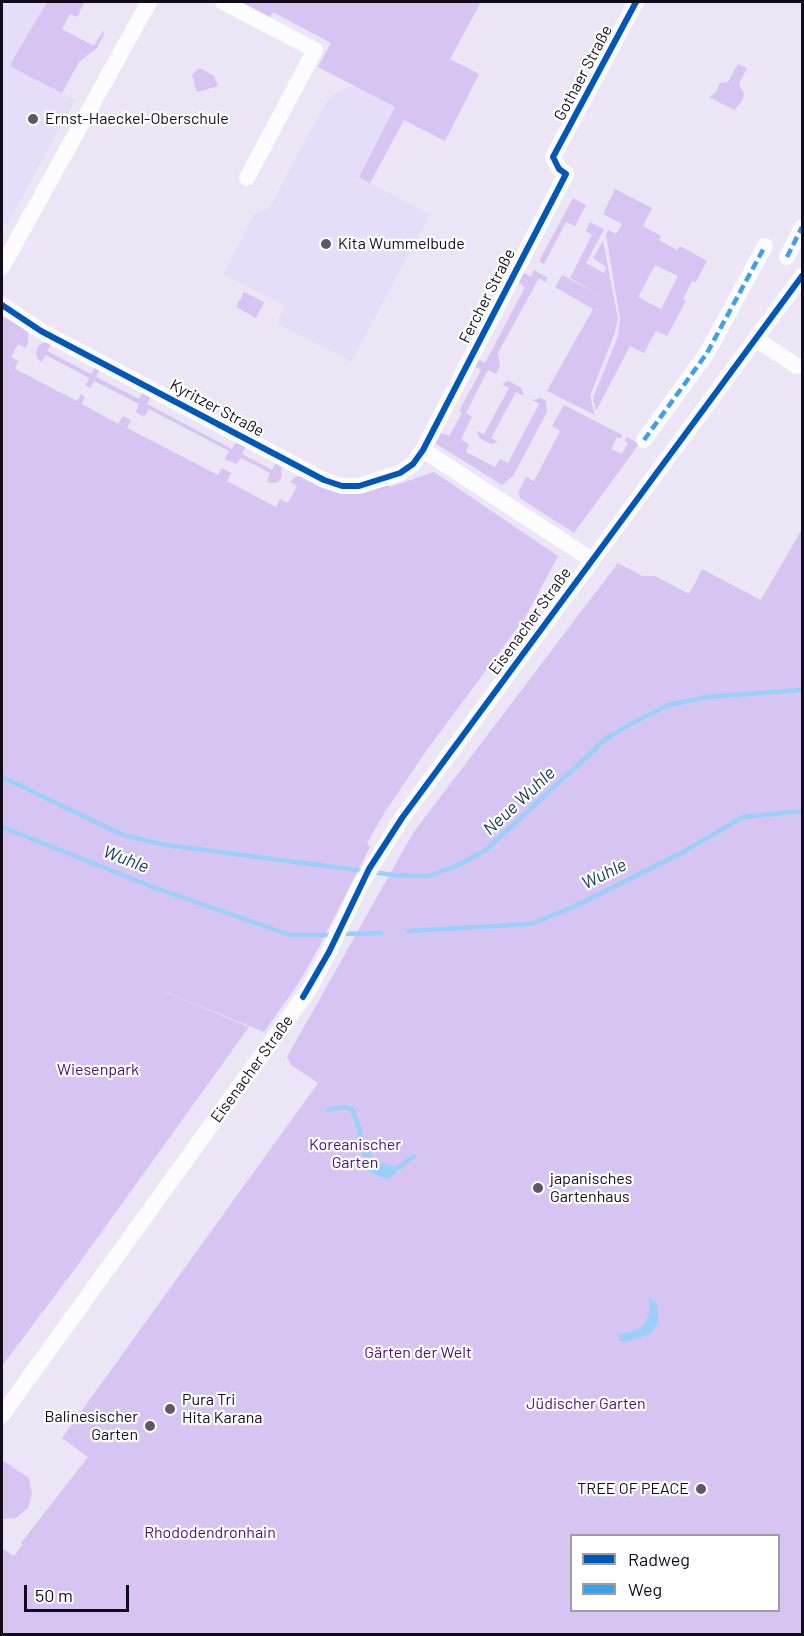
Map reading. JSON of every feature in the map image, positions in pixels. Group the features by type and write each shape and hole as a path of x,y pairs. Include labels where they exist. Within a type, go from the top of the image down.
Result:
{"street":[{"path":"2,267 149,2"},
{"path":"223,2 315,50 247,178"},
{"name":"Gothaer Straße","path":"553,157 636,2"},
{"name":"Fercher Straße","path":"423,450 566,174 559,169 553,157"},
{"path":"787,257 802,227"},
{"path":"644,440 707,353 765,246"},
{"name":"Eisenacher Straße","path":"2,1415 303,997 329,952 359,887 402,818 802,276"},
{"name":"Kyritzer Straße","path":"2,305 41,331 324,480 342,486 359,486 400,473 413,464 423,450"},
{"path":"756,339 797,366"},
{"path":"423,450 592,560"}],"shaded area":[{"name":"Ernst-Haeckel-Oberschule","path":"2,2 70,2 21,70 75,100 7,225 2,222"},
{"name":"Kita Wummelbude","path":"355,87 395,108 359,177 430,215 351,362 277,323 285,306 223,274 254,214 270,207 326,102 339,90"}],"green space":[{"path":"47,2 85,2 77,17 70,14 62,29 94,46 103,31 104,34 97,48 79,62 62,93 11,67 11,63"},
{"path":"241,2 481,2 450,59 479,74 445,141 404,120 370,183 359,177 395,107 318,67 331,43 273,12 270,17"},
{"path":"738,64 747,68 739,84 744,94 742,101 734,110 709,97 716,92 720,83 728,82"},
{"path":"198,69 214,76 218,86 197,92 192,75"},
{"path":"615,189 652,208 643,226 661,236 659,240 677,250 680,246 707,261 696,282 692,281 683,299 686,301 667,336 656,331 644,353 630,346 596,411 593,398 618,336 620,319 606,235 608,230 616,234 622,224 603,214","holes":["655,265 678,276 661,309 638,297"]},
{"path":"573,198 586,205 575,226 566,222 544,264 539,261"},
{"path":"590,222 604,229 586,263 604,273 606,267 593,258 603,241 618,319 590,396 595,415 547,391 593,309 555,287 562,275 603,297 570,278 592,235 586,231"},
{"path":"534,270 548,278 545,282 539,278 498,353 500,366 496,374 488,370 466,413 472,417 461,439 469,444 466,452 495,467 500,459 508,463 539,404 533,400 541,398 546,401 547,412 513,476 502,485 435,443 439,432 449,436 462,413 459,411 481,370 473,366 477,359 485,363 525,287 518,282 523,272 531,277"},
{"path":"244,292 264,302 256,318 236,307"},
{"name":"Wiesenpark","path":"2,316 28,333 28,343 25,348 18,344 11,357 18,361 15,369 77,401 81,394 85,397 82,404 118,424 123,416 131,420 127,428 218,475 222,468 231,473 227,481 276,507 280,499 288,503 297,486 290,482 295,477 301,476 334,492 344,494 387,484 390,487 434,472 558,556 526,616 424,754 385,812 367,843 370,847 319,947 298,984 264,1032 143,983 249,1027 2,1366"},
{"path":"46,342 51,344 47,351 91,374 95,367 100,369 96,377 139,399 143,392 151,396 147,404 232,449 236,442 246,446 242,454 272,470 276,462 281,465 282,477 278,482 271,483 267,481 270,473 241,458 236,464 225,459 229,451 149,409 144,417 136,412 139,404 94,381 90,388 86,385 89,378 46,355 41,362 36,352 39,345"},
{"path":"509,381 521,388 524,396 516,392 491,438 498,442 491,444 479,438 477,431 484,434 509,388 502,384"},
{"path":"564,405 622,435 620,439 617,437 611,449 622,454 628,443 625,441 627,437 639,444 574,533 521,499 518,493 526,477 534,481 560,431 552,426"},
{"name":"Gärten der Welt","path":"802,529 802,1634 2,1634 2,1548 14,1556 22,1545 21,1543 88,1457 62,1438 318,1083 291,1065 287,1057 413,833 618,563 642,576 655,576 689,594 702,569 761,600"},
{"path":"2,1460 29,1478 32,1494 28,1508 16,1518 2,1519"}],"water":[{"path":"359,1125 375,1160 398,1168 396,1173 388,1179 367,1170 357,1138"},
{"path":"649,1297 657,1304 658,1323 650,1334 626,1342 619,1341 618,1335 634,1331 643,1325 649,1315"}],"waterway":[{"name":"Neue Wuhle","path":"372,872 429,876 458,865 486,850 607,738 669,705 707,697 802,690"},
{"name":"Neue Wuhle","path":"2,777 123,835 166,845 364,871"},
{"name":"Wuhle","path":"408,931 531,924 575,906 683,852 743,817 802,811"},
{"name":"Wuhle","path":"2,827 153,887 290,935 333,935"},
{"name":"Wuhle","path":"341,934 381,933"},
{"path":"328,1110 341,1107 352,1109 360,1130"},
{"path":"394,1168 398,1168 414,1156"}],"marked path":[{"path":"787,257 802,227"},
{"path":"644,440 707,353 765,246"}],"cycle path":[{"path":"2,305 41,331 324,480 342,486 359,486 400,473 413,464 423,450 566,174 559,169 553,157 636,2"},
{"path":"303,997 329,952 369,869 402,818 802,276"}],"place":[{"name":"Ernst-Haeckel-Oberschule","path":"33,119"},
{"name":"Kita Wummelbude","path":"326,244"},
{"name":"japanisches Gartenhaus","path":"538,1188"},
{"name":"Pura Tri Hita Karana","path":"170,1409"},
{"name":"Balinesischer Garten","path":"150,1426"},
{"name":"TREE OF PEACE","path":"701,1489"}],"park label":[{"name":"Koreanischer Garten","path":"355,1154"},
{"name":"Jüdischer Garten","path":"586,1404"},
{"name":"Rhododendronhain","path":"210,1533"}]}
